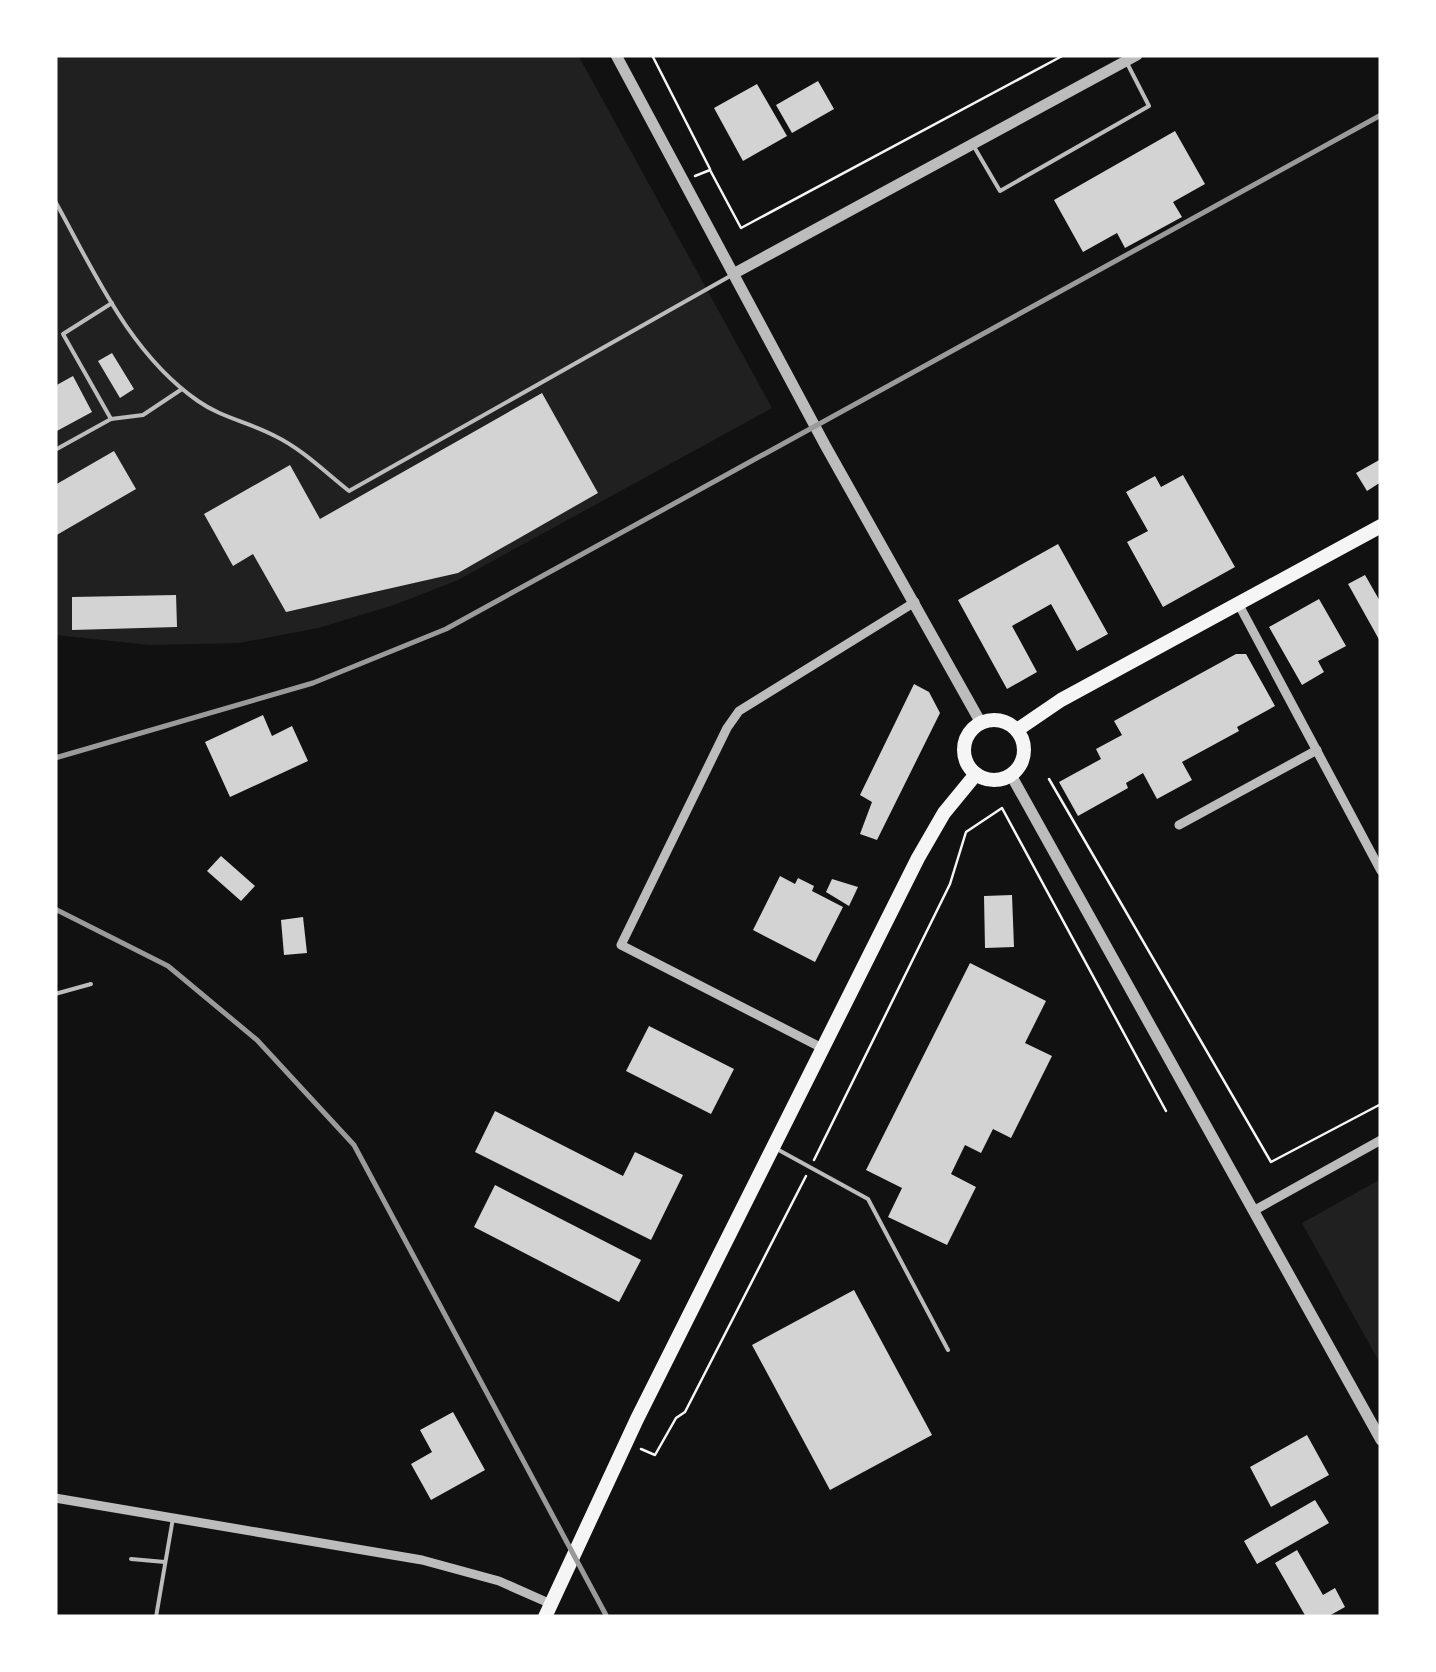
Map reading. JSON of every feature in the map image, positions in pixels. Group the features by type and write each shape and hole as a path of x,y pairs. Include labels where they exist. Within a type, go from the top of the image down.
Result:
{"main road":[{"path":"1017,730 1061,700 1381,526"},
{"path":"1000,721 1017,730 1024,754 1012,775 994,780 969,767 964,747 981,723 1000,721"},
{"path":"548,1611 626,1442 918,858 944,814 976,774"}],"street":[{"path":"616,55 811,420 981,723"},
{"path":"735,273 1131,58"},
{"path":"824,1050 621,945 727,728 740,711 914,602"},
{"path":"1239,604 1381,870"},
{"path":"1178,825 1317,750"},
{"path":"1012,775 1381,1440"},
{"path":"1255,1210 1381,1140"},
{"path":"55,1498 422,1560 499,1582 548,1611"}],"lane":[{"path":"972,144 1000,190 1149,106 1131,58"},
{"path":"55,201 112,302 150,357 213,411 295,447 349,491 735,273"},
{"path":"55,338 112,302"},
{"path":"63,334 111,419"},
{"path":"55,450 111,419 143,415 183,389"},
{"path":"55,994 91,984"},
{"path":"775,1148 868,1199 948,1350"},
{"path":"156,1617 173,1518"},
{"path":"132,1560 165,1562"}],"path":[{"path":"652,55 740,228 1064,55"},
{"path":"685,181 710,170"},
{"path":"1048,779 1271,1162 1381,1104"},
{"path":"626,1442 655,1454 676,1418 685,1412 950,884 966,832 1002,808 1166,1111"}],"shaded area":[{"path":"55,55 578,55 772,408 458,580 394,605 318,628 239,643 150,645 55,635"},
{"path":"1381,1179 1381,1365 1302,1223"}],"building":[{"path":"818,81 834,109 792,133 776,105"},
{"path":"757,84 787,136 743,161 714,108"},
{"path":"1175,131 1205,184 1173,202 1182,217 1125,248 1117,233 1083,252 1054,200"},
{"path":"112,353 134,389 120,398 98,361"},
{"path":"73,376 92,412 55,432 55,386"},
{"path":"542,393 598,493 458,573 286,612 253,554 233,566 204,514 290,465 320,519"},
{"path":"114,451 136,489 55,536 55,485"},
{"path":"1381,459 1381,482 1367,491 1356,473"},
{"path":"1183,475 1235,567 1163,607 1127,542 1148,531 1126,492 1155,476 1161,487"},
{"path":"1058,544 1108,634 1077,651 1051,604 1012,626 1037,672 1007,689 958,600"},
{"path":"1365,575 1381,603 1381,643 1348,584"},
{"path":"176,595 177,627 72,630 72,597"},
{"path":"1319,599 1346,646 1318,661 1324,672 1302,685 1269,627"},
{"path":"1236,654 1246,654 1275,706 1182,762 1192,780 1157,799 1143,773 1126,783 1128,788 1078,816 1059,782 1101,759 1096,749 1122,735 1114,721"},
{"path":"914,684 929,692 940,713 877,840 860,834 872,802 860,795"},
{"path":"263,715 272,736 292,726 308,761 230,797 205,742"},
{"path":"221,856 255,886 241,901 207,871"},
{"path":"780,876 795,884 798,878 814,886 812,891 843,907 815,962 753,930"},
{"path":"832,879 858,887 849,906 826,892"},
{"path":"1012,895 1014,947 985,948 984,896"},
{"path":"303,917 307,953 284,955 281,920"},
{"path":"970,963 1046,1001 1025,1043 1052,1056 1011,1138 993,1129 981,1153 965,1145 951,1174 976,1187 947,1245 888,1217 902,1188 866,1170"},
{"path":"649,1026 734,1069 711,1114 626,1071"},
{"path":"495,1111 623,1176 635,1152 683,1175 651,1240 475,1152"},
{"path":"495,1185 641,1260 619,1302 474,1227"},
{"path":"854,1290 932,1435 830,1490 752,1345"},
{"path":"453,1412 485,1470 431,1500 411,1464 432,1452 420,1430"},
{"path":"1307,1435 1329,1475 1271,1507 1250,1467"},
{"path":"1315,1500 1329,1523 1257,1564 1244,1541"},
{"path":"1297,1550 1323,1595 1335,1588 1345,1607 1327,1617 1306,1617 1275,1563"}],"railway":[{"path":"55,758 313,683 446,629 1381,115"},
{"path":"55,909 168,966 257,1040 354,1145 607,1617"}]}
